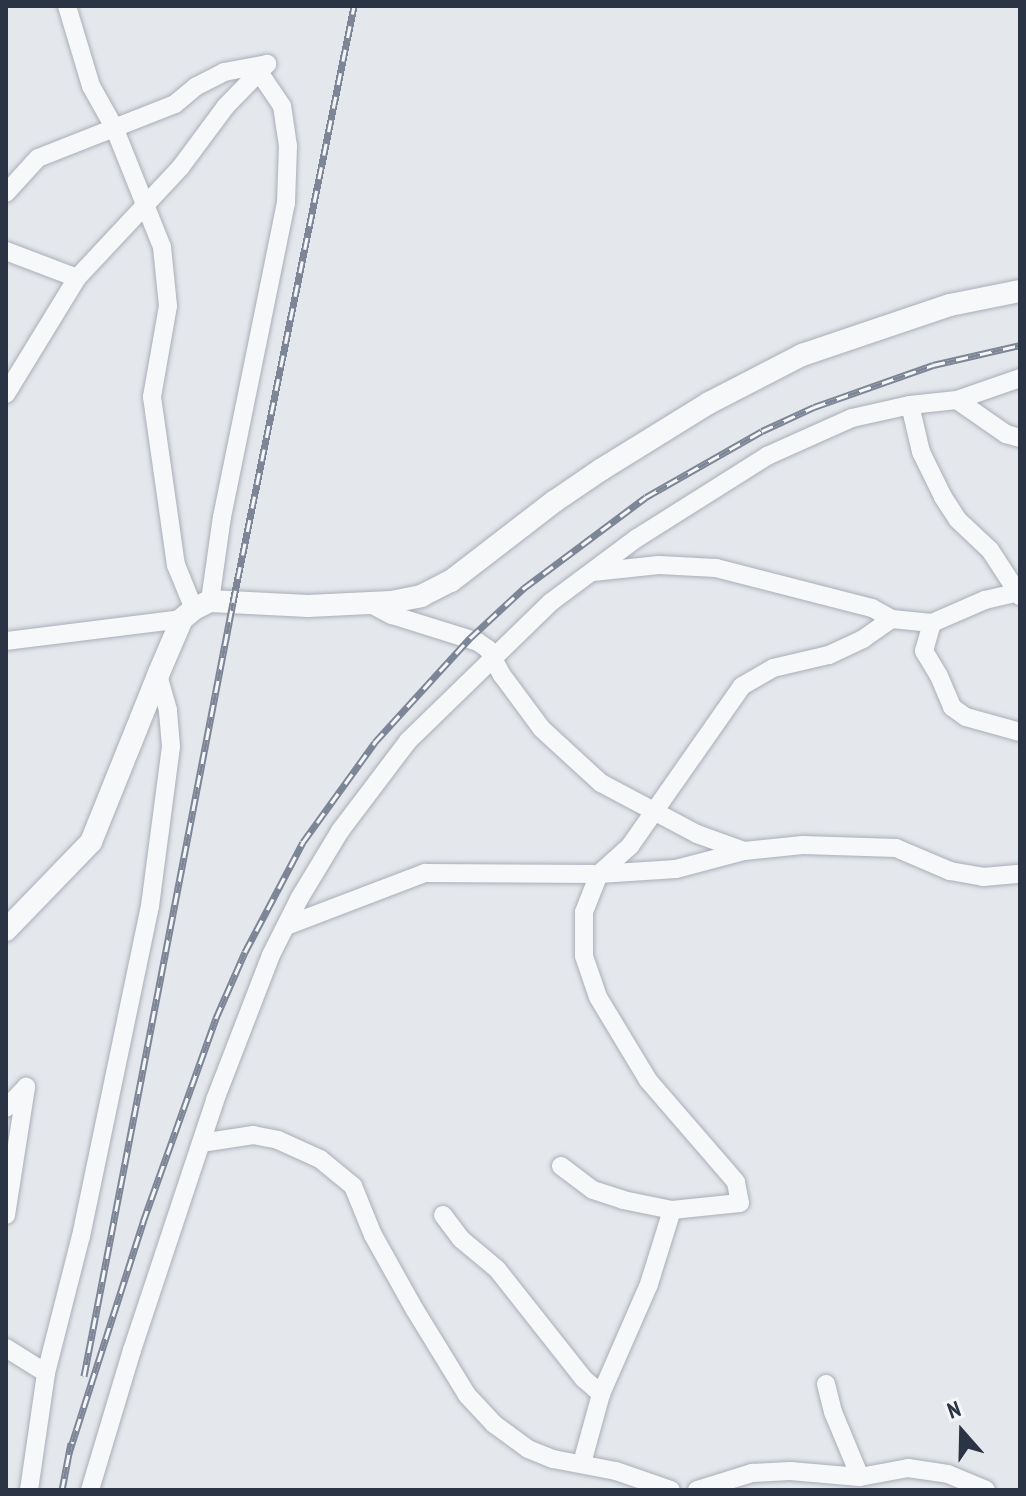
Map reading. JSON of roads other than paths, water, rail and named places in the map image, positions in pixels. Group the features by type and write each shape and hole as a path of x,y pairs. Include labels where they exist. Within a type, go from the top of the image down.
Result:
{"street":[{"path":"67,6 91,86 114,127 162,247 168,306 152,397 176,565 196,610"},
{"path":"6,193 38,158 175,104 195,87 224,72 267,64 226,106 145,207 77,278 6,394"},
{"path":"6,930 91,842 158,675 196,610 222,517 286,203 288,146 282,106 259,72"},
{"path":"6,251 77,278"},
{"path":"6,641 196,610 369,603 421,596 451,581 602,469 709,403 802,355 950,305 1020,291"},
{"path":"90,1490 201,1143 286,926 340,831 408,741 551,602 637,538 767,456 852,418 910,405 957,400 1020,378"},
{"path":"957,400 1006,434 1020,438"},
{"path":"592,572 659,565 716,568 872,608 892,619 932,623 985,600 1018,594 990,550 958,520 943,497 921,452 910,405"},
{"path":"369,603 392,615 470,638 488,649 542,729 601,783 697,834 744,851"},
{"path":"561,1166 593,1190 672,1210 740,1203 736,1182 648,1080 598,997 584,956 584,912 599,874 630,846 652,810 742,686 773,668 829,655 863,639 892,619"},
{"path":"932,623 924,651 952,707 966,717 1020,732"},
{"path":"29,1490 46,1373 81,1236 150,906 171,746 168,710 158,675"},
{"path":"286,926 425,873 599,874 676,869 744,851 803,845 896,848 950,871 983,877 1020,874"},
{"path":"6,1108 26,1087 6,1215"},
{"path":"201,1143 253,1135 278,1140 320,1159 353,1186 373,1235 467,1395 494,1424 528,1449 553,1459 582,1463 671,1490"},
{"path":"582,1463 601,1394 649,1284 672,1210"},
{"path":"443,1215 461,1239 497,1269 584,1379 601,1394"},
{"path":"6,1348 46,1373"},
{"path":"826,1384 833,1412 860,1477"},
{"path":"697,1490 752,1473 790,1471 860,1477 908,1468 932,1470 986,1490"}],"railway":[{"path":"84,1376 233,602 354,6"},
{"path":"69,1453 143,1222 216,1018 245,952 303,842 375,742 470,638 524,588 646,497 762,431 814,407 933,365 1020,345"},
{"path":"62,1490 71,1443"}]}
